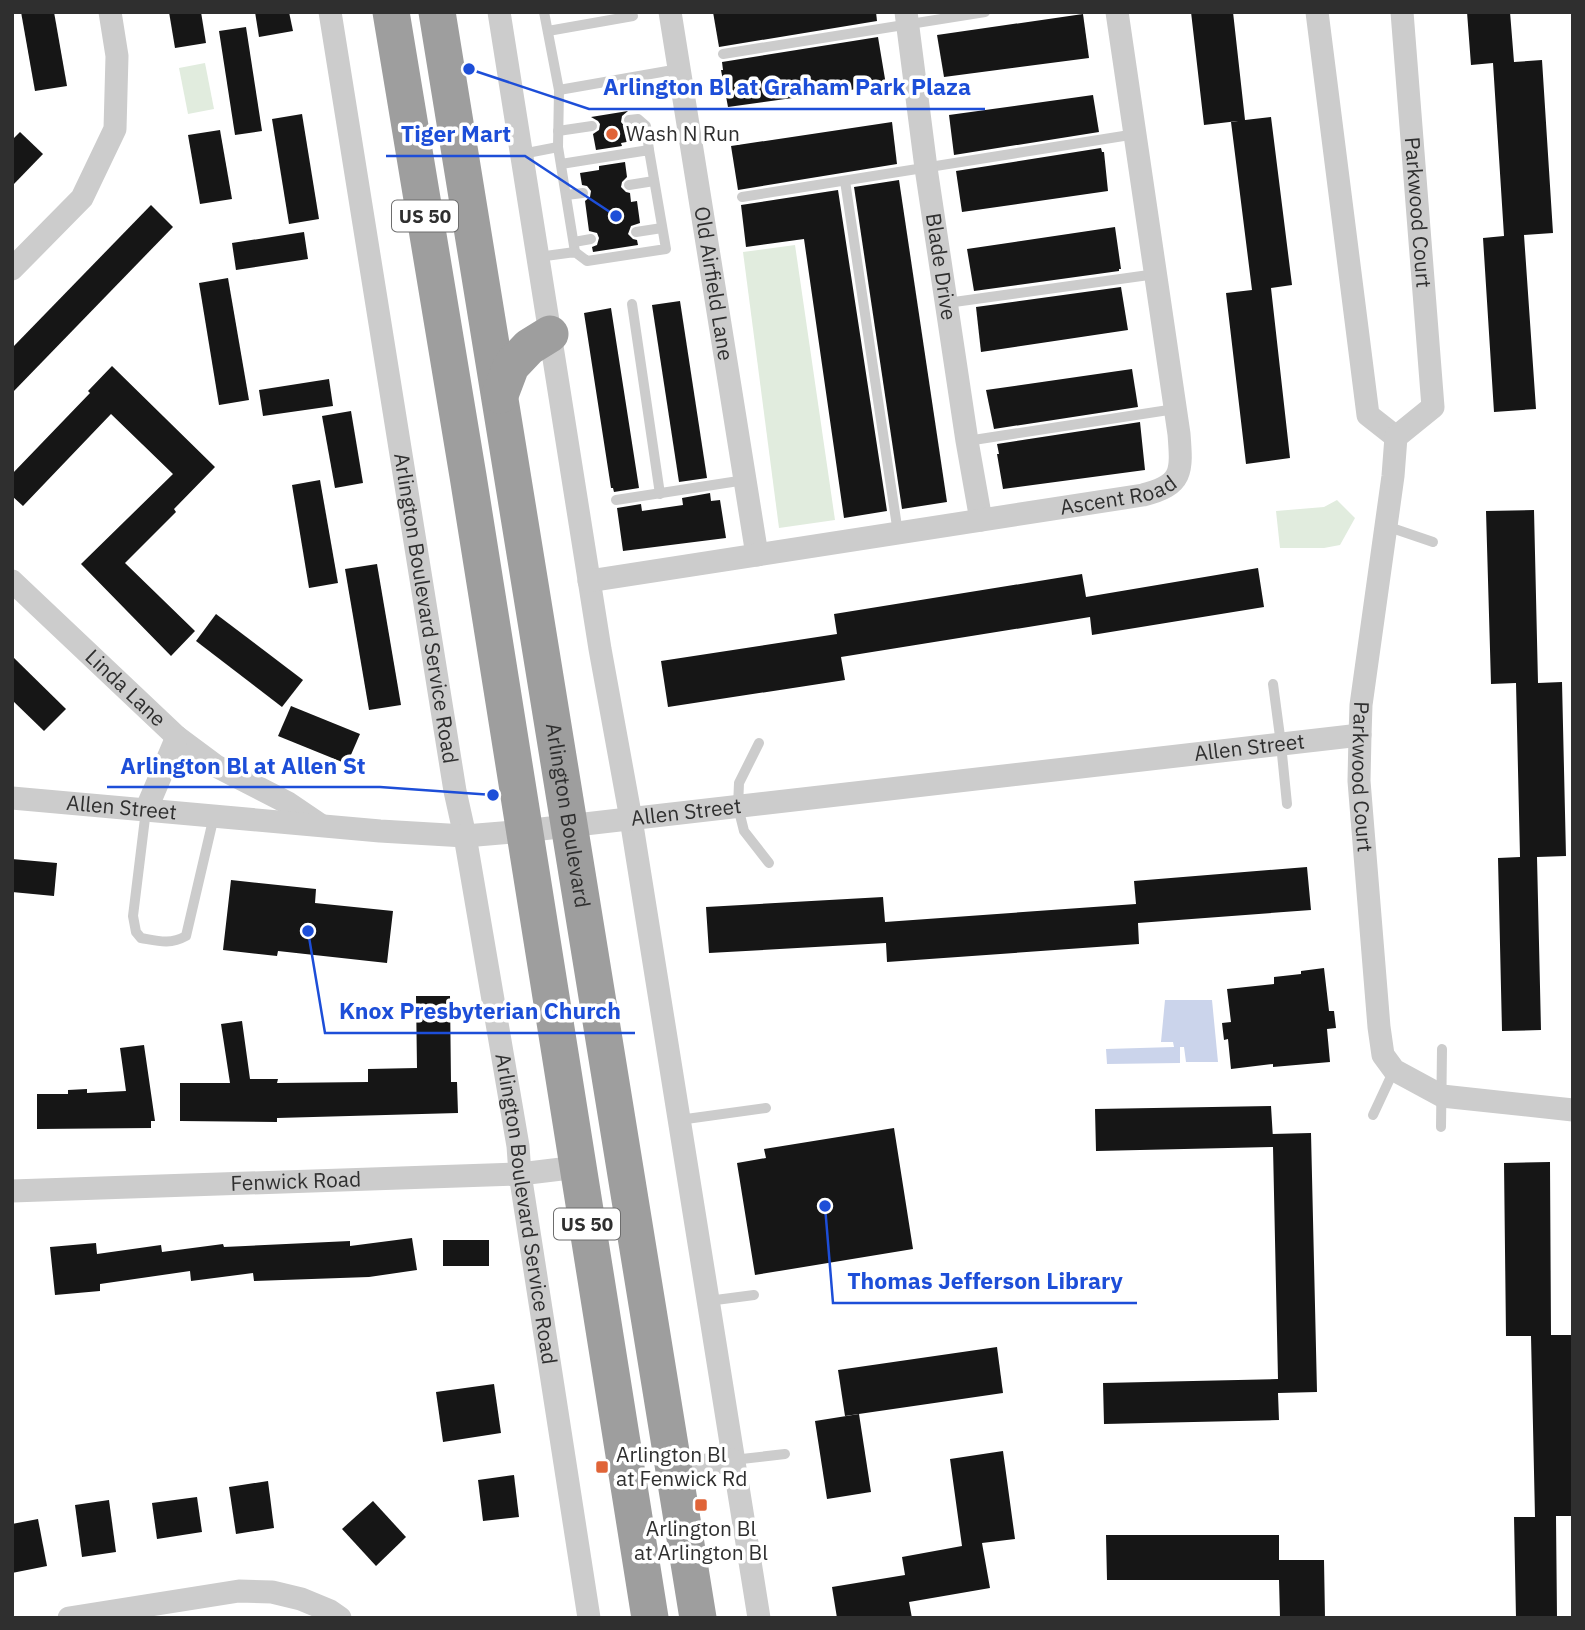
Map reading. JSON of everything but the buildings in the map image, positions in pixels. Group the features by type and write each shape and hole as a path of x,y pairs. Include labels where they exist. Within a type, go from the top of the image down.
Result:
{"highway":[{"name":"US 50","path":"391,12 468,476 649,1618"},
{"name":"Arlington Boulevard","path":"437,12 698,1618"},
{"path":"485,301 500,317 517,327 550,334"},
{"path":"500,395 511,366 529,347 550,334"}],"street":[{"path":"12,269 82,198 115,129 117,56 110,12"},
{"name":"Arlington Boulevard Service Road","path":"330,12 455,791 518,1146 520,1174 589,1618"},
{"path":"499,12 759,1618"},
{"name":"Old Airfield Lane","path":"670,12 757,555"},
{"name":"Ascent Road","path":"589,581 1143,495 1159,491 1175,481 1181,466 1179,434 1117,12"},
{"path":"1317,12 1368,415 1396,437"},
{"name":"Parkwood Court","path":"1394,1070 1383,1055 1379,1027 1359,780 1361,705 1396,437 1433,407 1402,12"},
{"name":"Blade Drive","path":"907,19 926,167 981,520"},
{"name":"Linda Lane","path":"12,581 177,737 216,766 288,803 321,825"},
{"name":"Allen Street","path":"12,798 380,831 465,836 1360,735"},
{"path":"146,810 177,737"},
{"path":"1394,1070 1442,1097 1573,1110"},
{"name":"Fenwick Road","path":"12,1191 520,1174 578,1167"},
{"path":"674,1471 733,1460"},
{"path":"69,1618 239,1591 272,1592 301,1599 340,1618"}],"lane":[{"path":"544,12 559,90 558,147 574,247 587,261 666,249 646,125 638,119 629,120"},
{"path":"723,54 907,19 985,12"},
{"path":"548,31 633,16"},
{"path":"559,90 679,69"},
{"path":"558,131 592,126"},
{"path":"742,197 1136,134"},
{"path":"522,154 558,147"},
{"path":"561,164 649,150"},
{"path":"629,185 654,181"},
{"path":"845,181 898,533"},
{"path":"566,195 583,193"},
{"path":"636,232 662,228"},
{"path":"538,257 574,247 591,239"},
{"path":"947,303 1156,274"},
{"path":"632,304 660,494"},
{"path":"967,441 1175,410"},
{"path":"616,500 745,480"},
{"path":"1386,526 1433,542"},
{"path":"1273,684 1287,804"},
{"path":"759,743 739,783 738,807 744,831 769,863"},
{"path":"146,810 133,916 136,932 141,938 164,942 176,942 186,936 214,816"},
{"path":"1441,1126 1442,1049"},
{"path":"1373,1115 1394,1070"},
{"path":"679,1121 766,1108"},
{"path":"707,1301 754,1295"},
{"path":"733,1460 785,1454"}],"green space":[{"path":"205,63 214,109 188,114 179,68"},
{"path":"795,245 835,520 779,528 743,252"},
{"path":"1337,500 1355,518 1340,545 1324,548 1280,548 1276,511 1324,507"}],"water":[{"path":"1165,1000 1212,1000 1218,1062 1186,1062 1184,1047 1180,1047 1180,1063 1107,1064 1106,1049 1174,1047 1173,1042 1161,1042"}],"place":[{"name":"Arlington Bl at Graham Park Plaza","path":"469,69"},
{"name":"Wash N Run","path":"612,134"},
{"name":"Tiger Mart","path":"616,216"},
{"name":"Arlington Bl at Allen St","path":"493,795"},
{"name":"Knox Presbyterian Church","path":"308,931"},
{"name":"Thomas Jefferson Library","path":"825,1206"},
{"name":"Arlington Bl at Fenwick Rd","path":"602,1467"},
{"name":"Arlington Bl at Arlington Bl","path":"701,1505"}]}
